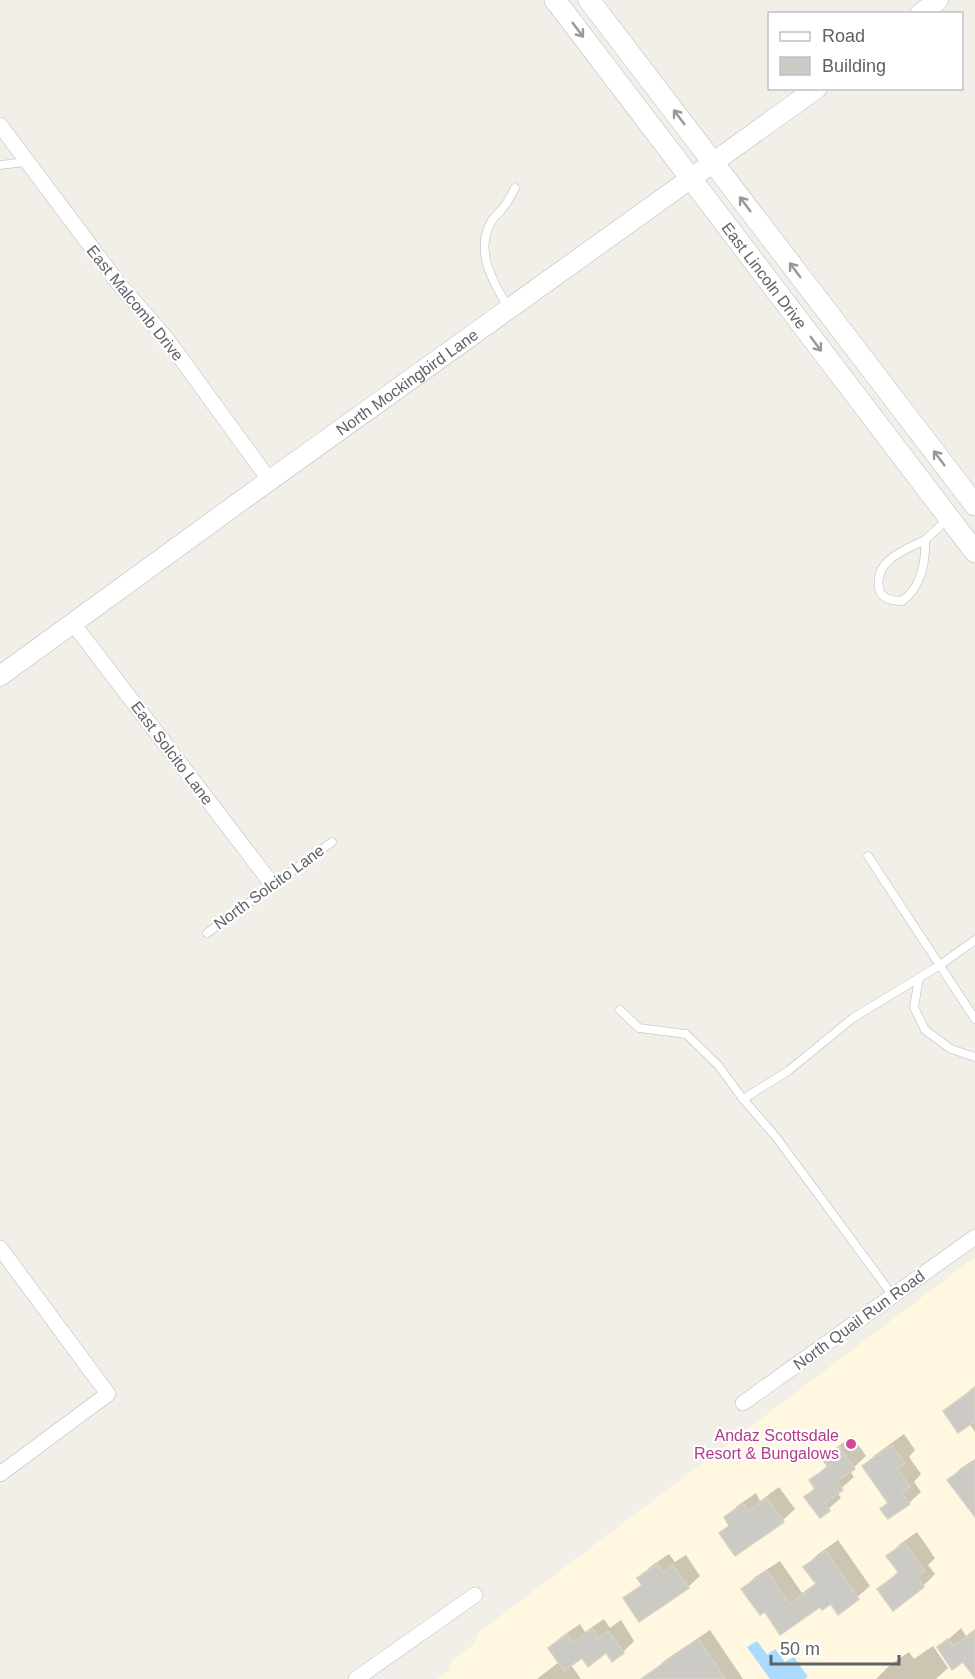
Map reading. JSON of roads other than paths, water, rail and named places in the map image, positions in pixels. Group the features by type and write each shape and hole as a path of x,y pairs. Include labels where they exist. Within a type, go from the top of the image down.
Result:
{"main road":[{"name":"East Lincoln Drive","path":"555,0 975,552"},
{"name":"East Lincoln Drive","path":"589,0 975,507"},
{"path":"951,521 975,507"}],"street":[{"path":"923,12 938,0"},
{"name":"North Mockingbird Lane","path":"0,676 814,90"},
{"name":"East Malcomb Drive","path":"0,125 119,284 166,338 270,481"},
{"name":"East Solcito Lane","path":"72,622 272,884"},
{"name":"North Quail Run Road","path":"743,1403 975,1237"},
{"path":"0,1248 108,1394 0,1474"},
{"path":"356,1679 475,1595"}],"lane":[{"path":"0,165 26,162"},
{"path":"510,310 490,278 485,259 485,241 493,219 515,188"},
{"path":"925,540 924,560 914,591 902,601 886,598 880,592 879,586 882,566 900,552 925,540 951,521"},
{"name":"North Solcito Lane","path":"207,933 332,842"},
{"path":"868,856 975,1019"},
{"path":"743,1099 788,1071 853,1018 940,965 975,940"},
{"path":"919,978 914,1008 925,1030 951,1049 975,1057"},
{"path":"620,1010 639,1028 686,1034 718,1065 743,1099 776,1137 893,1296"}],"water":[{"path":"757,1641 767,1655 775,1649 785,1662 794,1657 808,1677 770,1679 747,1647"}],"place":[{"name":"Andaz Scottsdale Resort & Bungalows","path":"851,1444"}]}
